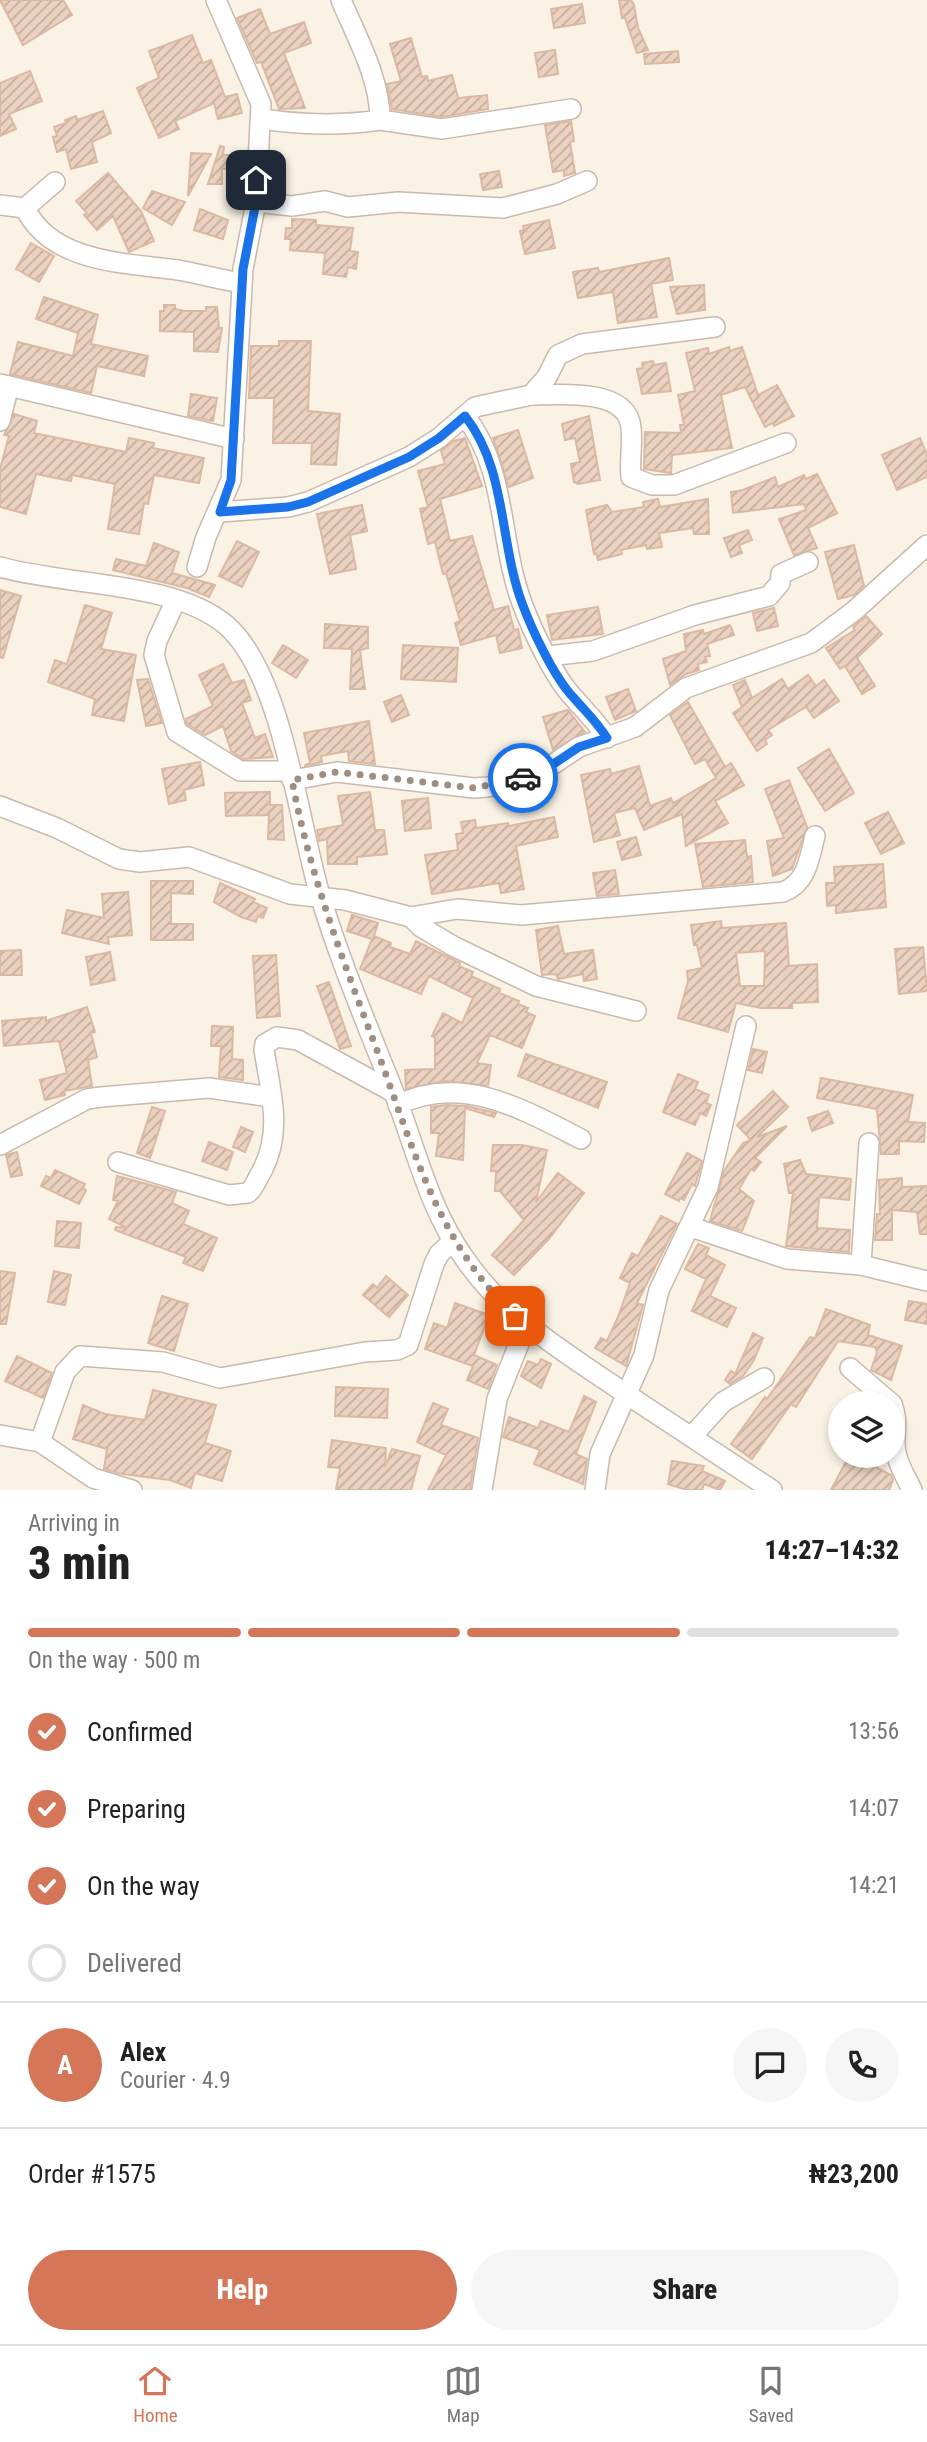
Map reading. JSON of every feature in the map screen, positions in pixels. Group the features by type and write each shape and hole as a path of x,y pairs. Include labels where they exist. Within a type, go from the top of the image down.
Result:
{"street":[{"path":"197,567 206,537 220,512 231,480 245,243 256,202 257,141 262,119 261,104 216,0"},
{"path":"341,0 368,63 380,101 380,120"},
{"path":"262,119 293,124 344,125 380,120 410,127 442,129 571,109"},
{"path":"256,202 292,206 325,201 348,207 398,202 503,208 557,194 587,181"},
{"path":"0,205 25,208 55,182"},
{"path":"25,208 34,226 51,240 92,257 242,283"},
{"path":"531,395 547,377 558,355 582,344 715,327"},
{"path":"0,421 5,385 234,439"},
{"path":"220,512 288,507 308,502 409,457 439,438 475,407 531,395 586,395 605,399 621,410 630,421 631,477 652,485 674,485 786,443"},
{"path":"465,416 478,433 496,474 497,500 521,601 555,674 573,697 590,712 607,738"},
{"path":"176,600 153,655 177,732 240,771 291,775 337,772 488,787 538,773 579,747 635,727 685,688 811,643 854,611 927,545"},
{"path":"548,656 593,652 666,628 695,615 769,596 780,583 781,574 808,562"},
{"path":"0,567 24,574 176,600 195,605 227,626 247,651 277,723 320,896 395,1098 423,1182 466,1262 526,1326 772,1490"},
{"path":"0,806 57,828 119,859 140,862 189,858 290,894 320,896 411,917 457,909 521,915 783,892 795,888 803,878 815,836"},
{"path":"411,917 421,927 453,946 536,986 636,1011"},
{"path":"595,1490 600,1454 643,1355 659,1290 708,1187 746,1026"},
{"path":"118,1163 229,1195 248,1193 272,1149 275,1112 264,1049 265,1044 276,1037 298,1040 395,1098 427,1094 473,1094 520,1107 581,1139"},
{"path":"0,1145 87,1100 101,1097 209,1088 271,1097"},
{"path":"861,1265 869,1143"},
{"path":"691,1227 787,1259 861,1265 927,1281"},
{"path":"40,1442 65,1372 80,1356 163,1362 220,1378 365,1352 397,1350 408,1345 434,1264 439,1254 453,1241"},
{"path":"482,1490 497,1399 526,1326"},
{"path":"850,1367 877,1391"},
{"path":"692,1436 723,1402 764,1378"},
{"path":"0,1435 40,1442 93,1478 132,1490"},
{"path":"901,1468 912,1490"}],"building":[{"path":"0,0 63,0 72,15 23,45"},
{"path":"619,0 631,0 634,5 638,28 648,50 637,53 625,18 622,18"},
{"path":"582,4 585,23 554,28 551,9"},
{"path":"260,9 270,34 304,22 311,43 284,53 305,108 279,109 261,62 257,63 237,18"},
{"path":"192,35 203,63 211,60 225,97 237,94 242,113 218,119 214,103 175,121 179,129 159,138 137,88 159,78 149,51"},
{"path":"411,38 422,77 427,76 428,81 452,75 458,98 487,95 488,109 442,117 392,109 387,84 401,81 390,44"},
{"path":"555,50 558,74 539,77 535,53"},
{"path":"678,51 679,62 645,64 644,54"},
{"path":"30,71 42,101 9,114 16,129 0,136 0,83"},
{"path":"103,111 111,133 92,142 97,162 71,169 66,149 57,152 53,137 57,136 54,127 76,116 77,120"},
{"path":"571,121 574,141 570,142 575,173 564,176 564,170 553,172 545,125"},
{"path":"220,146 224,147 223,155 231,155 230,169 222,169 222,184 208,184"},
{"path":"191,153 211,154 188,196"},
{"path":"499,171 502,187 483,190 480,174"},
{"path":"108,173 141,211 154,241 129,252 113,216 97,230 84,215 87,213 76,201"},
{"path":"152,191 185,202 172,225 143,208"},
{"path":"200,209 228,220 223,239 194,230"},
{"path":"292,219 316,220 316,225 353,228 350,251 358,252 356,269 348,267 346,277 323,274 325,253 290,250 291,239 285,239 286,228 292,228"},
{"path":"549,220 555,248 525,254 520,231 524,230 523,226"},
{"path":"31,243 54,256 39,282 16,269"},
{"path":"669,258 673,280 651,284 657,317 618,323 613,292 578,298 573,272 598,268 599,272"},
{"path":"704,285 705,310 677,314 670,287"},
{"path":"44,297 98,315 91,344 148,356 144,376 97,366 91,393 10,374 18,342 73,356 78,333 36,319"},
{"path":"164,305 175,305 175,309 185,311 206,311 206,307 217,307 219,328 222,328 218,352 194,351 194,332 160,331 160,311 164,311"},
{"path":"279,341 311,341 308,411 340,414 336,465 311,464 312,443 273,443 274,398 249,398 251,346 279,346"},
{"path":"729,347 730,351 742,347 758,395 777,385 794,416 774,426 772,423 765,427 745,387 721,395 732,448 672,455 671,473 644,469 645,432 681,433 680,425 684,425 678,395 695,391 686,353 708,348 709,354"},
{"path":"653,361 654,365 666,363 671,391 642,394 637,369 643,368 642,363"},
{"path":"191,394 217,398 213,421 188,416"},
{"path":"14,414 37,421 34,433 126,452 129,438 154,443 153,448 204,458 199,483 154,475 148,504 144,503 139,534 108,529 115,484 72,475 71,481 36,474 26,514 0,507 0,469 9,436 4,435"},
{"path":"589,416 600,480 578,484 574,482 571,464 580,462 575,438 565,440 562,424"},
{"path":"518,430 533,478 509,487 493,438"},
{"path":"465,438 482,486 440,499 450,541 472,536 494,610 508,606 514,630 518,629 522,648 500,653 496,635 461,645 455,623 460,621 446,573 443,574 435,542 428,544 420,509 428,507 418,471 445,464 441,451 454,441"},
{"path":"920,438 927,455 927,477 897,490 882,455"},
{"path":"817,474 837,513 808,528 817,548 794,555 779,519 806,510 804,504 733,513 731,492 775,477 778,487 804,475 806,479"},
{"path":"658,499 660,507 708,499 709,534 694,534 693,528 659,533 662,547 647,549 646,545 621,550 622,554 598,560 596,553 594,554 586,510 607,505 612,512 644,507 643,502"},
{"path":"362,505 367,531 350,535 356,569 330,574 317,514"},
{"path":"748,530 752,540 739,545 742,553 731,557 724,538"},
{"path":"237,541 259,552 242,587 219,576"},
{"path":"154,543 179,552 172,573 215,585 209,597 187,588 113,570 116,559 146,566"},
{"path":"854,545 864,586 854,595 838,599 825,552"},
{"path":"0,590 21,596 3,658 0,657"},
{"path":"85,605 112,613 101,649 136,655 124,721 92,715 95,699 48,682 55,660 67,664"},
{"path":"598,607 603,634 552,640 547,615"},
{"path":"774,608 778,626 757,631 753,613"},
{"path":"866,616 882,634 857,658 875,686 862,694 845,666 840,669 826,648 855,630 853,627"},
{"path":"325,624 368,627 368,648 360,650 365,689 350,689 352,649 324,648"},
{"path":"730,625 734,635 707,644 710,656 705,657 707,662 698,664 699,670 686,674 670,685 663,659 686,651 684,634 703,630 704,634"},
{"path":"283,645 308,660 296,678 272,663"},
{"path":"403,645 458,648 456,682 401,679"},
{"path":"223,664 232,683 244,680 251,700 242,703 255,738 265,734 273,757 243,759 231,751 223,726 205,735 187,724 186,719 213,706 199,675"},
{"path":"808,675 816,686 824,680 839,701 814,718 806,707 768,730 772,735 765,740 767,744 757,751 733,713 742,707 733,685 745,680 752,698 782,679 788,689"},
{"path":"148,679 162,723 146,726 137,680"},
{"path":"628,689 636,711 615,720 606,697"},
{"path":"401,695 409,715 392,722 384,702"},
{"path":"688,702 725,767 731,763 744,785 715,801 728,823 686,846 682,814 644,830 635,808 614,813 620,835 594,842 581,775 610,769 611,774 639,766 650,806 671,798 673,803 716,778 705,759 695,764 670,715"},
{"path":"568,710 585,732 553,750 543,717"},
{"path":"369,721 375,764 349,761 348,751 321,756 322,762 304,766 310,763 304,733"},
{"path":"829,749 854,793 825,811 798,768"},
{"path":"200,762 204,785 184,790 186,800 169,804 162,769"},
{"path":"789,780 807,827 792,869 773,876 767,841 784,838 765,789"},
{"path":"270,792 270,805 282,805 284,840 268,839 269,815 226,816 225,793"},
{"path":"370,792 375,830 384,830 387,854 357,857 357,864 328,864 327,839 319,841 317,830 343,825 338,796"},
{"path":"428,798 431,828 405,831 402,801"},
{"path":"888,812 904,843 881,854 865,823"},
{"path":"554,817 558,837 516,846 524,889 501,893 499,883 432,894 425,855 458,850 456,834 463,833 461,822 475,820 476,828 508,823 509,826"},
{"path":"636,837 641,855 622,860 617,842"},
{"path":"745,840 747,857 751,856 753,882 703,887 695,844"},
{"path":"883,864 886,907 836,913 836,905 827,906 826,883 835,883 834,867"},
{"path":"615,870 619,894 597,896 593,873"},
{"path":"151,881 193,881 193,894 171,893 171,924 193,924 193,940 151,940"},
{"path":"220,883 255,899 253,902 267,908 263,918 258,916 256,922 214,902"},
{"path":"128,892 132,935 108,937 109,944 62,933 67,910 104,918 102,894"},
{"path":"352,915 378,923 374,936 391,943 390,947 410,954 416,941 460,963 459,966 473,972 471,976 500,989 499,993 519,1001 518,1004 528,1008 526,1012 535,1016 522,1048 490,1035 477,1063 491,1065 488,1086 446,1081 406,1089 405,1070 435,1069 435,1038 432,1036 443,1013 462,1023 473,998 429,976 421,994 360,969 372,939 347,931"},
{"path":"721,921 722,928 786,923 789,966 817,964 818,1002 792,1003 792,1008 761,1008 736,1003 728,1032 678,1018 688,981 687,971 702,968 691,925","holes":["765,951 764,986 740,986 736,953"]},
{"path":"558,926 564,954 593,950 597,979 584,981 583,974 558,979 556,974 542,975 536,930"},
{"path":"923,947 927,991 899,994 895,949"},
{"path":"21,950 22,975 0,975 0,951"},
{"path":"110,952 115,980 91,985 86,957"},
{"path":"276,955 280,1016 257,1018 253,956"},
{"path":"329,982 351,1046 340,1049 317,986"},
{"path":"87,1007 95,1032 91,1033 97,1057 88,1060 92,1086 64,1091 65,1095 45,1100 40,1080 67,1073 59,1041 4,1046 2,1021 46,1017 46,1021"},
{"path":"212,1026 233,1027 232,1059 243,1060 243,1080 219,1077 221,1046 211,1046"},
{"path":"753,1049 767,1052 762,1073 748,1070"},
{"path":"526,1054 607,1082 598,1108 518,1076"},
{"path":"678,1074 698,1082 695,1089 709,1095 706,1103 711,1105 706,1116 700,1113 695,1125 663,1112"},
{"path":"821,1078 913,1095 908,1122 925,1123 924,1142 899,1141 899,1154 881,1154 877,1109 817,1098"},
{"path":"773,1091 788,1107 757,1137 787,1126 755,1158 761,1162 754,1171 751,1169 739,1189 754,1201 742,1231 710,1221 724,1171 743,1143 751,1140 737,1125"},
{"path":"467,1106 496,1113 494,1117 465,1108 463,1160 436,1156 439,1133 431,1133 431,1107"},
{"path":"152,1107 165,1111 150,1158 137,1153"},
{"path":"828,1111 833,1123 812,1131 808,1118"},
{"path":"241,1127 253,1132 245,1152 233,1147"},
{"path":"209,1142 233,1152 227,1170 202,1161"},
{"path":"493,1145 522,1145 547,1150 536,1202 558,1173 584,1193 548,1240 514,1275 492,1255 524,1220 500,1191 495,1191 496,1171 491,1171"},
{"path":"17,1152 22,1175 11,1177 6,1155"},
{"path":"687,1153 702,1161 695,1186 692,1184 684,1200 680,1198 679,1201 665,1194"},
{"path":"800,1160 806,1174 851,1179 849,1200 819,1197 817,1228 850,1230 849,1252 786,1246 793,1193 789,1193 784,1164"},
{"path":"55,1170 85,1184 83,1188 86,1190 79,1204 41,1186 46,1176 51,1178"},
{"path":"117,1176 176,1192 172,1203 189,1211 183,1224 217,1238 203,1271 183,1263 186,1257 115,1230 116,1227 127,1228 109,1219 118,1201 113,1200"},
{"path":"902,1178 902,1187 927,1186 927,1234 920,1234 917,1212 892,1210 892,1240 875,1240 877,1214 880,1214 879,1180"},
{"path":"661,1216 677,1224 637,1303 643,1305 626,1366 595,1348 601,1338 607,1341 618,1317 630,1283 620,1278 632,1253 638,1256"},
{"path":"57,1221 81,1223 79,1248 55,1246"},
{"path":"698,1244 709,1248 706,1255 725,1265 710,1296 736,1308 727,1327 692,1311 706,1279 685,1269"},
{"path":"0,1271 15,1273 6,1324 0,1324"},
{"path":"54,1271 71,1275 65,1305 48,1302"},
{"path":"386,1276 408,1295 389,1317 363,1295 373,1284 377,1288"},
{"path":"162,1296 188,1304 174,1351 148,1343"},
{"path":"909,1301 927,1304 927,1324 905,1320"},
{"path":"455,1303 489,1315 474,1355 497,1365 488,1389 467,1380 473,1366 425,1349 434,1323 447,1328"},
{"path":"826,1309 870,1325 868,1335 902,1346 891,1380 871,1370 877,1352 875,1347 838,1341 796,1407 791,1404 752,1459 731,1444 765,1397 767,1399 810,1337 815,1338"},
{"path":"753,1333 763,1338 754,1360 743,1376 730,1384 725,1380 731,1371 735,1374"},
{"path":"17,1356 52,1373 43,1398 5,1381"},
{"path":"541,1359 551,1364 541,1388 521,1376 528,1361 538,1365"},
{"path":"336,1387 388,1389 387,1418 335,1416"},
{"path":"153,1390 216,1405 205,1443 231,1451 222,1481 195,1473 191,1488 170,1480 104,1469 107,1449 73,1439 83,1405 105,1414 145,1420"},
{"path":"584,1396 596,1402 576,1454 587,1459 583,1484 534,1464 540,1450 503,1437 509,1417 538,1428 541,1421 569,1432"},
{"path":"433,1403 448,1409 441,1425 478,1438 470,1490 428,1490 446,1455 417,1442"},
{"path":"332,1440 386,1448 385,1467 392,1449 420,1456 411,1490 336,1490 340,1468 328,1467"},
{"path":"672,1461 704,1466 702,1471 725,1481 720,1490 704,1484 702,1490 687,1490 668,1484"},
{"path":"843,1468 878,1468 891,1475 893,1480 889,1490 831,1490"}],"way so far":[{"path":"515,1316 466,1262 423,1182 398,1105 320,896 292,780 337,772 474,788 523,778"}],"route":[{"path":"256,180 256,202 245,243 231,480 220,512 288,507 308,502 360,476 409,457 439,438 465,416 478,433 496,474 497,500 516,584 532,629 555,674 573,697 590,712 607,738 579,747 543,771 523,778"}]}
